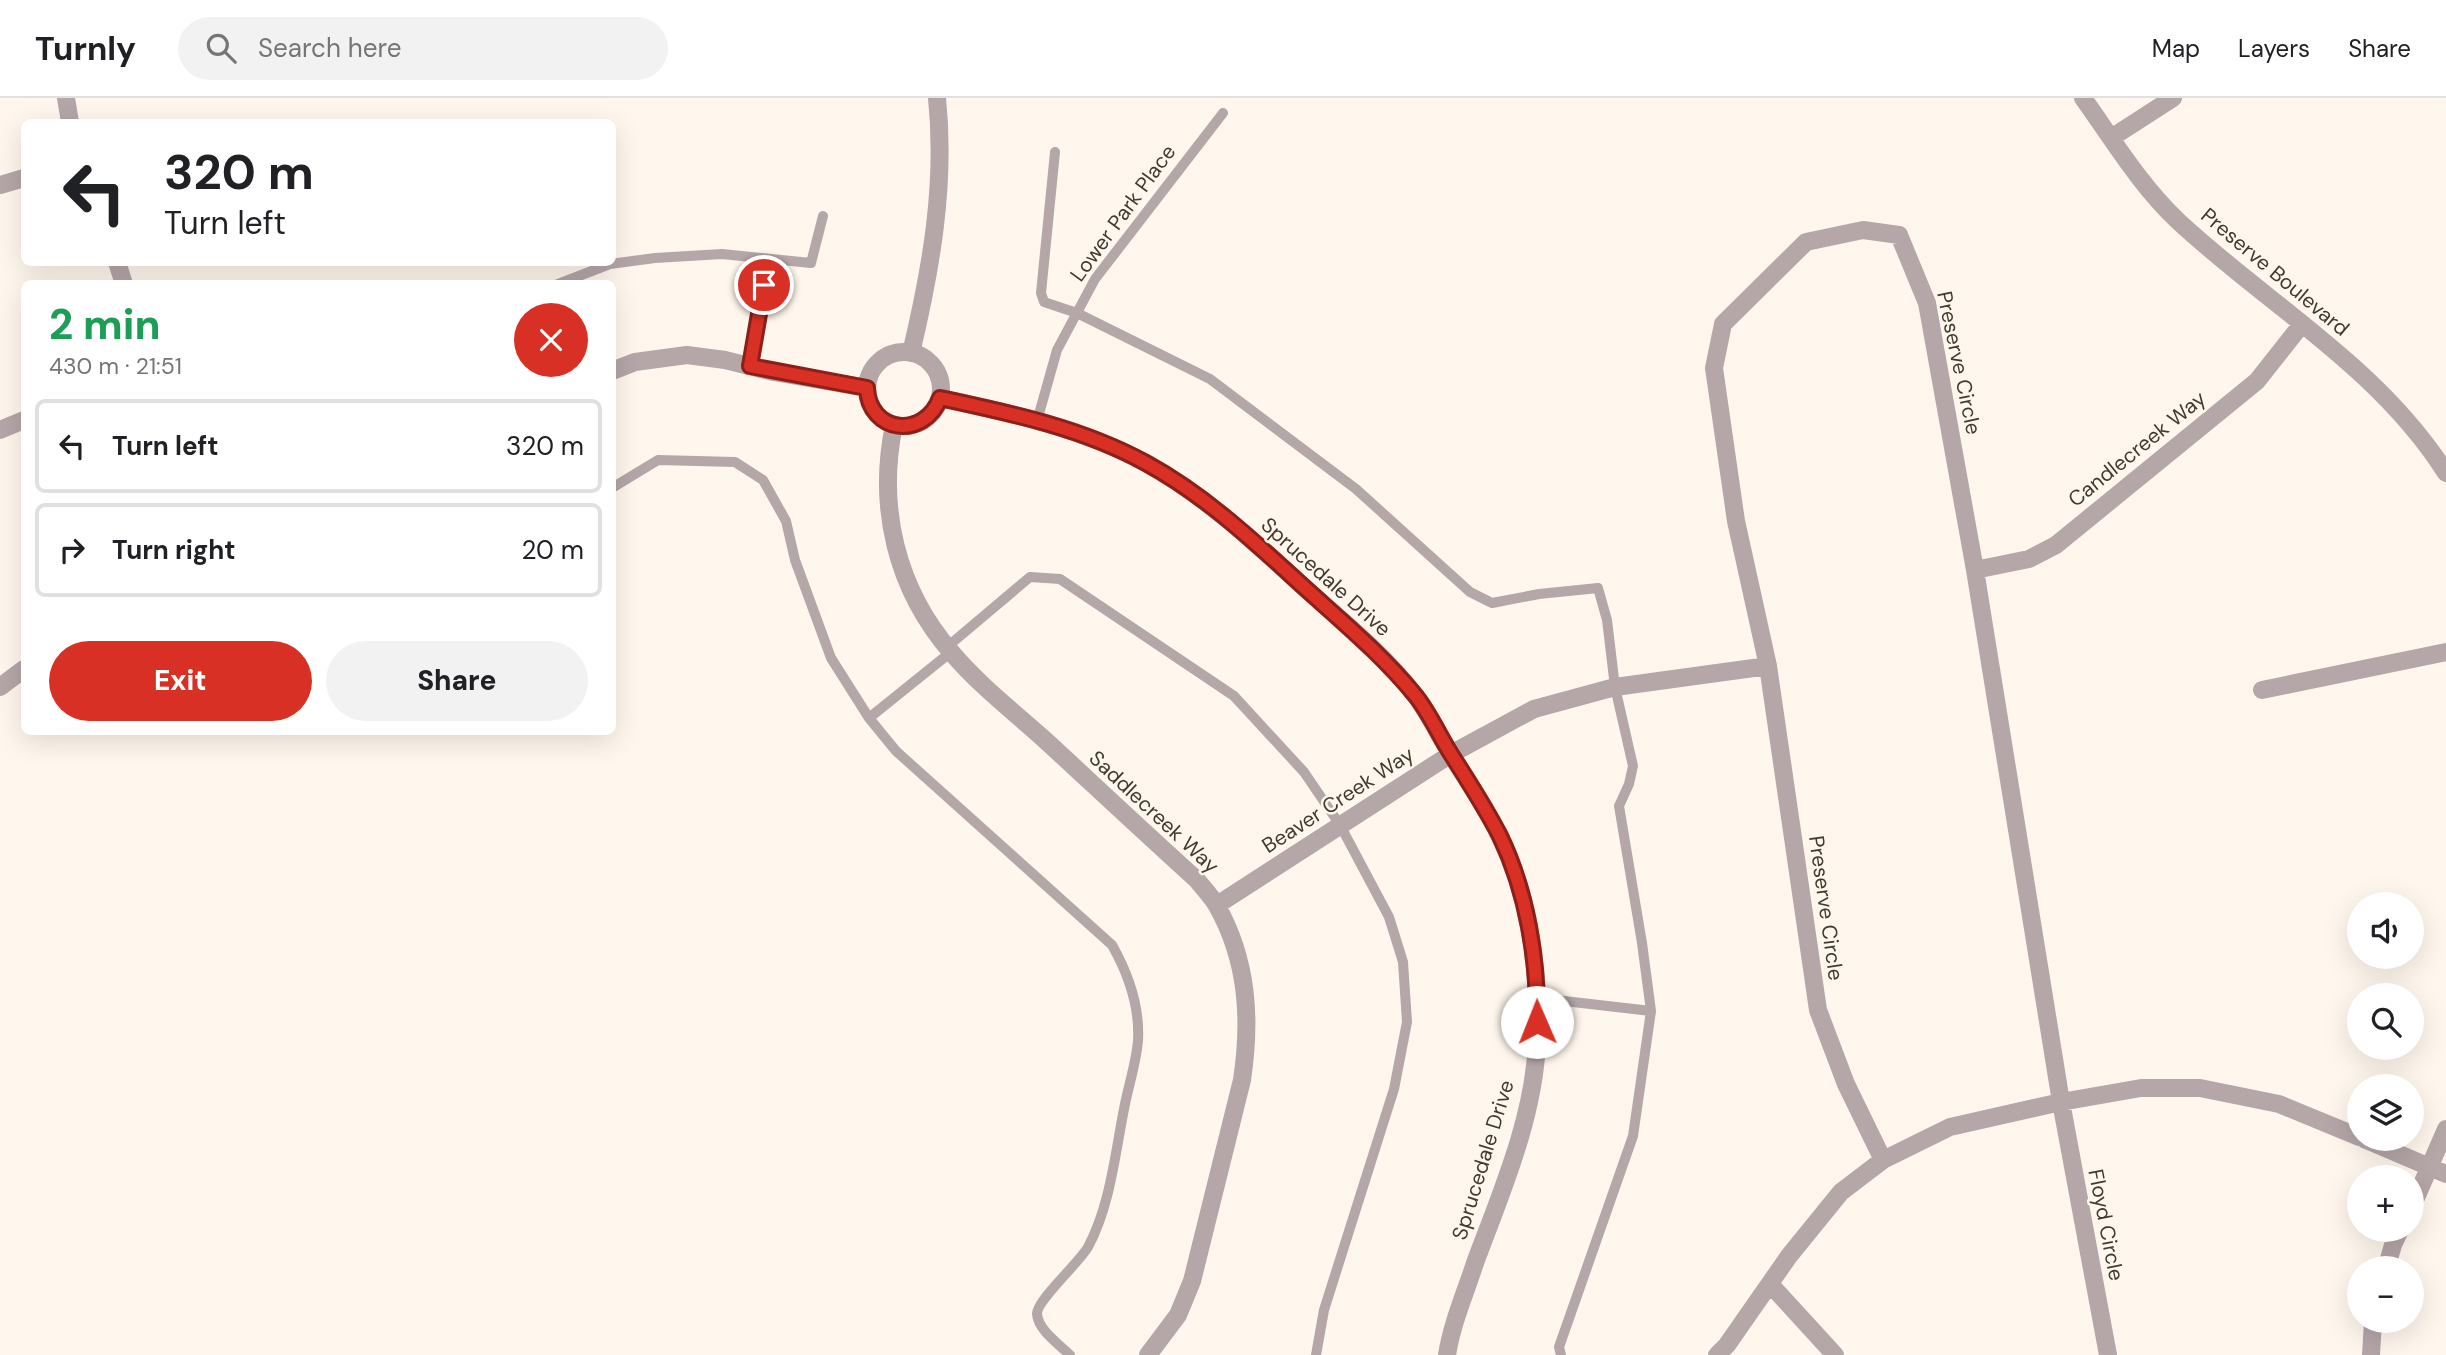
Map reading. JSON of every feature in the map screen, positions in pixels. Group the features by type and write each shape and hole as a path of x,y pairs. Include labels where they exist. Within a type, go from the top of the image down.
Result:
{"street":[{"path":"66,98 70,119"},
{"path":"911,353 928,282 936,228 940,184 937,98"},
{"name":"Preserve Boulevard","path":"2083,98 2142,181 2177,220 2358,370 2406,420 2446,473"},
{"path":"2111,138 2172,98"},
{"path":"0,185 21,179"},
{"name":"Preserve Circle","path":"1883,1160 1846,1084 1818,1010 1768,666 1736,521 1714,368 1723,324 1806,242 1863,230 1899,235 1927,303 1975,570 2061,1102"},
{"name":"Candlecreek Way","path":"1975,570 2029,559 2056,545 2257,381 2302,324"},
{"path":"911,353 925,359 935,370 940,383 940,398 925,419 907,426 894,425 882,419 872,408 867,388 870,374 878,363 890,355 911,353"},
{"path":"616,369 635,362 687,355 867,388"},
{"name":"Sprucedale Drive","path":"940,398 1037,421 1107,444 1146,463 1192,491 1244,533 1380,657 1416,697 1501,838 1520,890 1531,937 1538,998 1534,1066 1519,1136 1459,1306 1447,1355"},
{"path":"0,430 21,421"},
{"name":"Saddlecreek Way","path":"894,425 889,449 887,491 891,531 905,579 926,619 949,650 1197,880 1217,905 1236,951 1247,997 1245,1059 1192,1281 1178,1315 1148,1355"},
{"path":"2262,690 2446,652"},
{"name":"Beaver Creek Way","path":"1217,905 1451,754 1534,709 1615,687 1768,666"},
{"path":"0,687 21,671"},
{"path":"1717,1355 1727,1345 1788,1256 1841,1192 1883,1160 1950,1128 2061,1102 2141,1088 2200,1088 2279,1104 2347,1132"},
{"name":"Floyd Circle","path":"2061,1102 2108,1355"},
{"path":"2424,1190 2438,1171 2446,1129"},
{"path":"2391,1151 2438,1171"},
{"path":"1770,1284 1835,1355"},
{"path":"2371,1355 2372,1333"}],"lane":[{"name":"Lower Park Place","path":"1037,421 1057,349 1095,279 1223,113"},
{"path":"1055,152 1041,293 1044,302 1077,313 1210,379 1356,489 1470,592 1492,603 1539,594 1598,588 1607,620 1615,687 1633,766 1629,784 1619,806 1643,943 1651,1011 1633,1136 1559,1347 1561,1355"},
{"path":"616,263 722,254 811,262 823,216"},
{"path":"750,366 769,259"},
{"path":"568,280 605,266"},
{"path":"616,486 658,460 735,462 763,480 786,521 795,560 831,658 869,718 895,751 1112,945 1127,972 1136,1006 1138,1041 1102,1219 1086,1250 1068,1274 1040,1303 1037,1314 1042,1326 1070,1355"},
{"path":"869,718 1030,577 1060,579 1234,696 1304,772 1340,825 1389,917 1403,962 1407,1023 1394,1089 1324,1311 1316,1355"},
{"path":"1538,998 1651,1011"}],"route":[{"path":"764,285 750,366 867,388 867,395 876,414 894,425 907,426 920,422 930,415 940,398 1063,428 1107,444 1146,463 1192,491 1244,533 1380,657 1416,697 1501,838 1520,890 1531,937 1538,998 1537,1022"}]}
